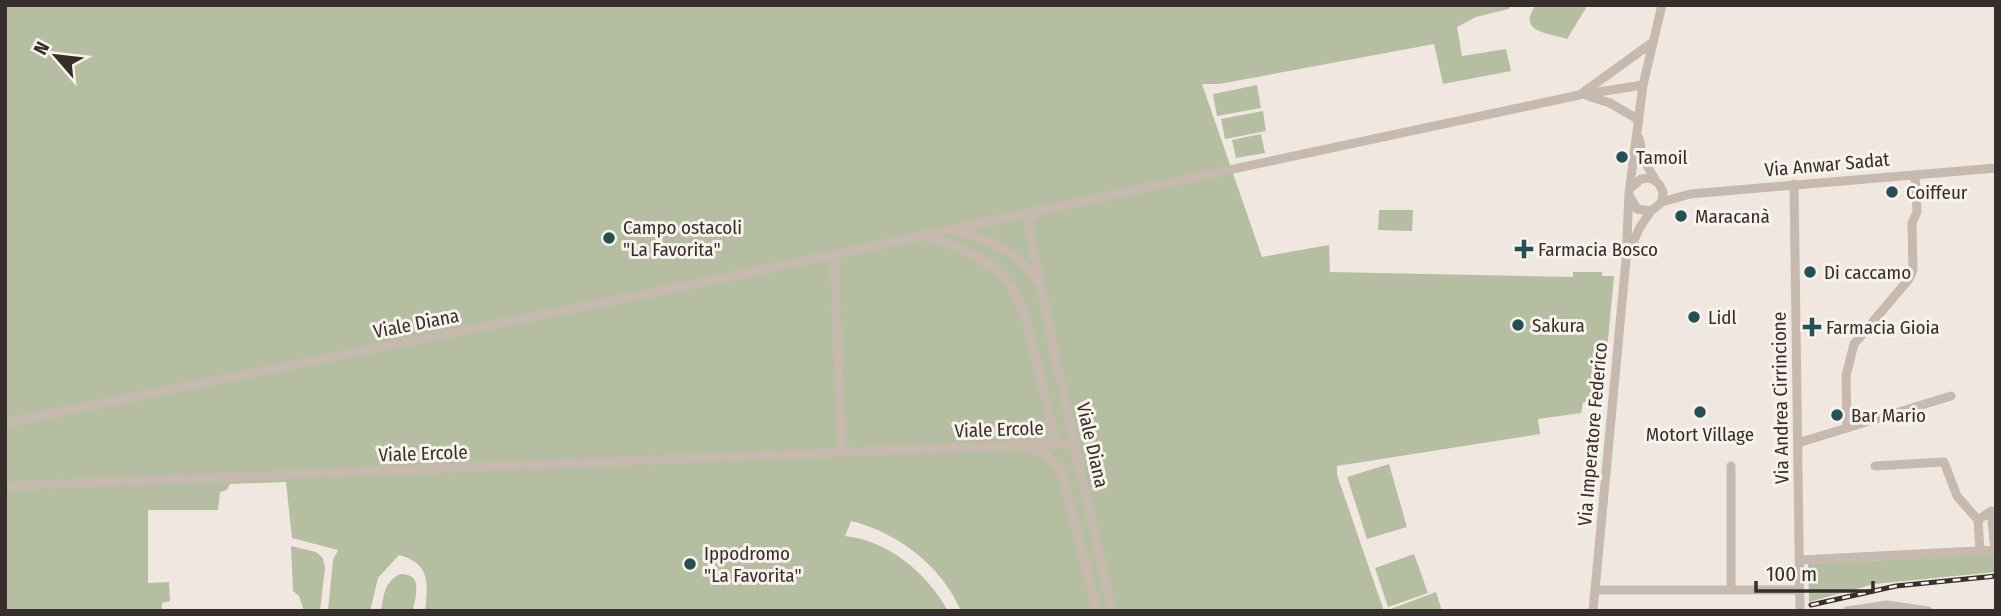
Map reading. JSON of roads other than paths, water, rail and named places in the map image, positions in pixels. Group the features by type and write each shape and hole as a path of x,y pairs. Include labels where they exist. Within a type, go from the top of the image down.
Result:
{"street":[{"name":"Via Imperatore Federico","path":"1593,611 1630,194 1643,86 1662,5"},
{"path":"1579,96 1653,42"},
{"path":"1044,209 1579,96 1643,86"},
{"path":"1579,96 1601,99 1639,120"},
{"path":"1626,260 1634,238 1651,211 1662,202 1662,188 1644,161 1638,132"},
{"name":"Via Anwar Sadat","path":"1662,202 1690,194 1996,168"},
{"path":"1847,428 1846,376 1854,344 1909,279 1913,270 1912,223 1917,212 1914,175"},
{"path":"1651,211 1637,209 1630,194 1640,178 1656,180"},
{"name":"Via Andrea Cirrincione","path":"1794,184 1800,611"},
{"name":"Viale Diana","path":"5,423 1044,209"},
{"name":"Viale Diana","path":"1044,209 1034,216 1029,225 1112,611"},
{"name":"Viale Diana","path":"951,229 982,238 1009,252 1029,270 1040,286"},
{"name":"Viale Diana","path":"920,236 937,239 983,262 996,271 1012,289 1023,309 1029,330 1056,444"},
{"path":"834,254 842,453"},
{"path":"1798,443 1951,396"},
{"name":"Viale Ercole","path":"5,486 1074,443"},
{"name":"Viale Diana","path":"1025,446 1045,453 1062,473 1097,611"},
{"path":"1875,466 1944,462 1957,496 1978,520 1980,551"},
{"path":"1731,466 1731,590"},
{"path":"1800,560 1995,550 1990,511 1978,520"},
{"path":"1595,590 1800,590"},
{"path":"1847,611 1887,605 1927,611"}],"railway":[{"path":"1811,605 1896,586 1996,576"}],"place":[{"name":"Tamoil","path":"1622,157"},
{"name":"Coiffeur","path":"1892,192"},
{"name":"Maracanà","path":"1681,216"},
{"name":"Campo ostacoli \"La Favorita\"","path":"609,238"},
{"name":"Farmacia Bosco","path":"1524,249"},
{"name":"Di caccamo","path":"1810,272"},
{"name":"Lidl","path":"1694,317"},
{"name":"Sakura","path":"1518,325"},
{"name":"Farmacia Gioia","path":"1812,327"},
{"name":"Motort Village","path":"1700,412"},
{"name":"Bar Mario","path":"1837,415"},
{"name":"Ippodromo \"La Favorita\"","path":"690,564"}]}
